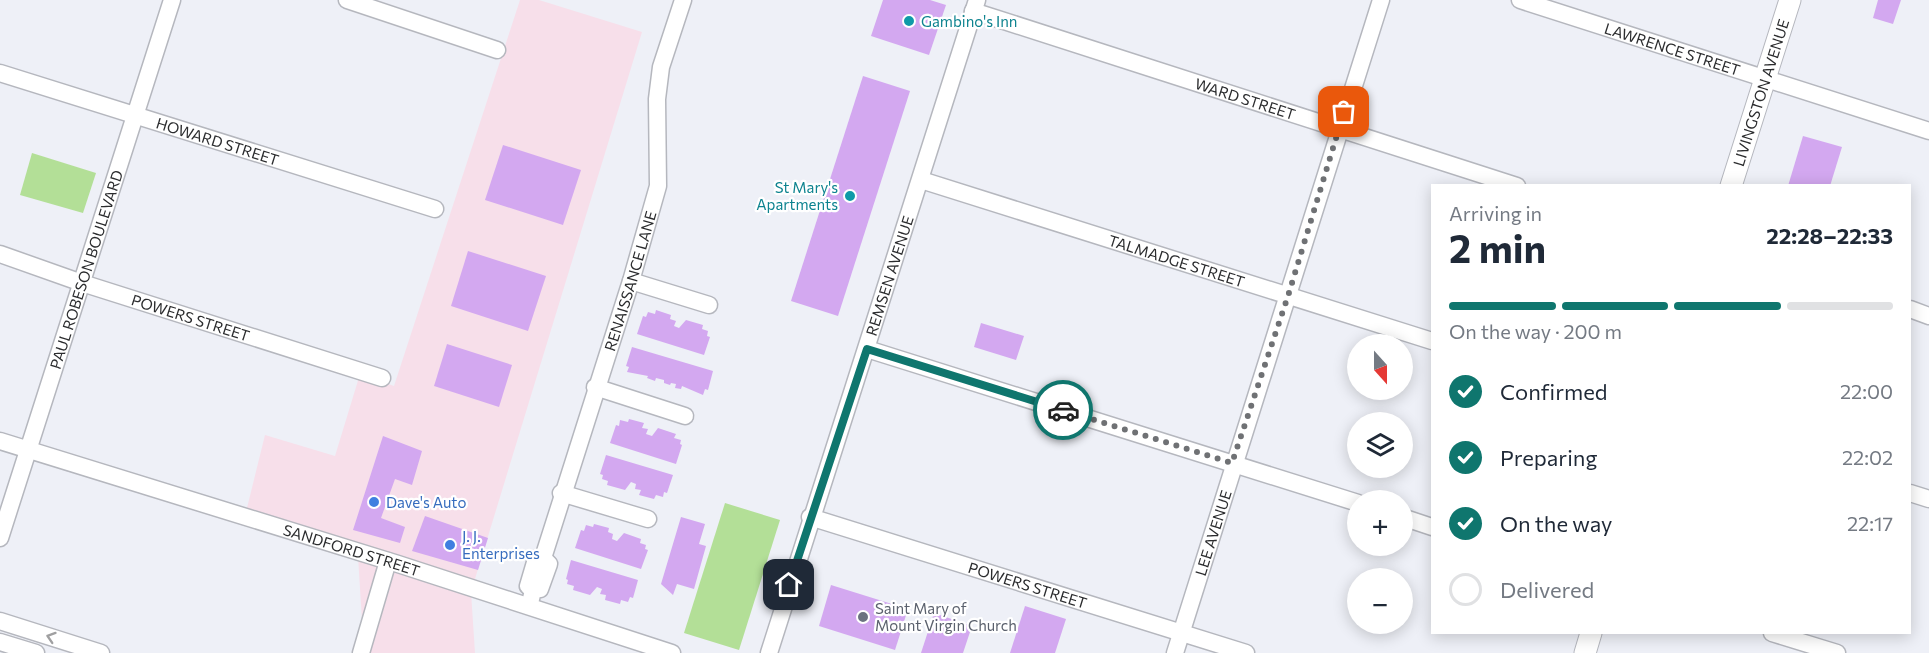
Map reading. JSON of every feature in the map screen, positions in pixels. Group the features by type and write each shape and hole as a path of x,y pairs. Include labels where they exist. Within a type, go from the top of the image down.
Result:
{"main road":[{"name":"LIVINGSTON AVENUE","path":"1732,184 1790,0"},
{"path":"1585,653 1591,634"}],"street":[{"name":"PAUL ROBESON BOULEVARD","path":"0,538 172,0"},
{"path":"347,0 497,50"},
{"name":"RENAISSANCE LANE","path":"531,598 540,589 549,564 543,558 561,493 631,281 658,186 657,99 662,67 682,0"},
{"name":"LEE AVENUE","path":"1175,653 1232,463 1288,296 1338,129 1381,0"},
{"name":"LAWRENCE STREET","path":"1520,0 1929,131"},
{"name":"WARD STREET","path":"975,6 1338,129 1511,184"},
{"name":"REMSEN AVENUE","path":"769,653 810,516 867,349 975,6"},
{"name":"HOWARD STREET","path":"0,73 435,209"},
{"name":"TALMADGE STREET","path":"921,180 1431,341"},
{"name":"POWERS STREET","path":"0,254 82,283 382,378"},
{"path":"631,281 710,305"},
{"path":"1911,309 1929,316"},
{"path":"867,349 1347,500"},
{"path":"595,387 685,416"},
{"name":"SANDFORD STREET","path":"0,441 388,561 531,598 672,653"},
{"path":"561,493 648,519"},
{"path":"1911,493 1929,499"},
{"name":"POWERS STREET","path":"810,516 1246,653"},
{"path":"1413,521 1431,527"},
{"path":"361,653 388,561"},
{"path":"0,621 101,653"},
{"path":"1775,634 1836,653"},
{"path":"0,642 36,653"}],"shaded area":[{"path":"520,0 539,0 642,32 471,592 475,653 364,653 358,556 244,520 265,435 335,456 360,374 394,386"}],"green space":[{"path":"32,153 96,173 83,213 20,195"},
{"path":"725,503 780,520 739,650 684,633"}],"building":[{"name":"Gambino's Inn","path":"883,0 930,0 946,5 929,55 871,36"},
{"path":"1878,0 1901,0 1893,24 1873,18"},
{"name":"St Mary's Apartments","path":"863,76 910,91 838,316 791,301"},
{"path":"1803,136 1842,147 1831,184 1789,184"},
{"path":"503,145 581,170 563,225 485,200"},
{"path":"468,251 546,276 528,331 451,306"},
{"path":"656,310 671,315 670,319 676,321 674,326 679,328 686,320 703,325 702,329 708,331 707,336 710,337 704,355 637,334 643,316 646,317 648,312 655,314"},
{"path":"981,323 1024,336 1016,360 974,347"},
{"path":"447,344 512,365 499,407 434,386"},
{"path":"632,347 713,371 708,390 705,389 703,395 682,386 681,389 675,388 676,384 664,383 664,380 656,378 655,381 647,378 648,376 627,372 629,367 626,366"},
{"path":"629,419 644,423 642,428 648,429 646,434 652,436 658,428 676,434 674,438 681,440 682,445 676,464 610,443 616,425 619,426 620,420 628,422"},
{"name":"Dave's Auto","path":"383,436 422,451 412,485 395,479 381,518 405,527 400,543 353,530"},
{"path":"606,455 673,475 667,493 664,492 663,497 656,495 654,499 639,495 641,490 635,489 636,484 631,482 625,490 607,485 608,481 602,479 603,475 600,474"},
{"name":"J. J. Enterprises","path":"425,516 488,538 478,570 412,551"},
{"path":"681,517 705,524 699,544 706,546 694,589 677,584 673,595 661,584"},
{"path":"594,524 609,528 608,532 613,534 612,539 617,541 624,533 641,539 640,543 646,545 645,549 648,550 641,569 575,548 581,530 584,531 586,525 593,527"},
{"path":"571,560 638,580 633,598 630,597 628,602 621,600 620,604 605,600 606,595 600,594 602,589 597,587 590,595 573,590 574,586 567,584 566,579"},
{"name":"Saint Mary of Mount Virgin Church","path":"831,585 908,609 895,650 819,626"},
{"path":"1025,606 1066,619 1055,653 1010,653"},
{"path":"934,613 972,626 963,653 921,653"}],"way so far":[{"path":"1063,410 1232,463 1288,296 1344,112"}],"place":[{"name":"Gambino's Inn","path":"909,21"},
{"name":"St Mary's Apartments","path":"850,196"},
{"name":"Dave's Auto","path":"374,502"},
{"name":"J. J. Enterprises","path":"450,545"},
{"name":"Saint Mary of Mount Virgin Church","path":"863,617"}],"route":[{"path":"789,585 867,349 1063,410"}]}
